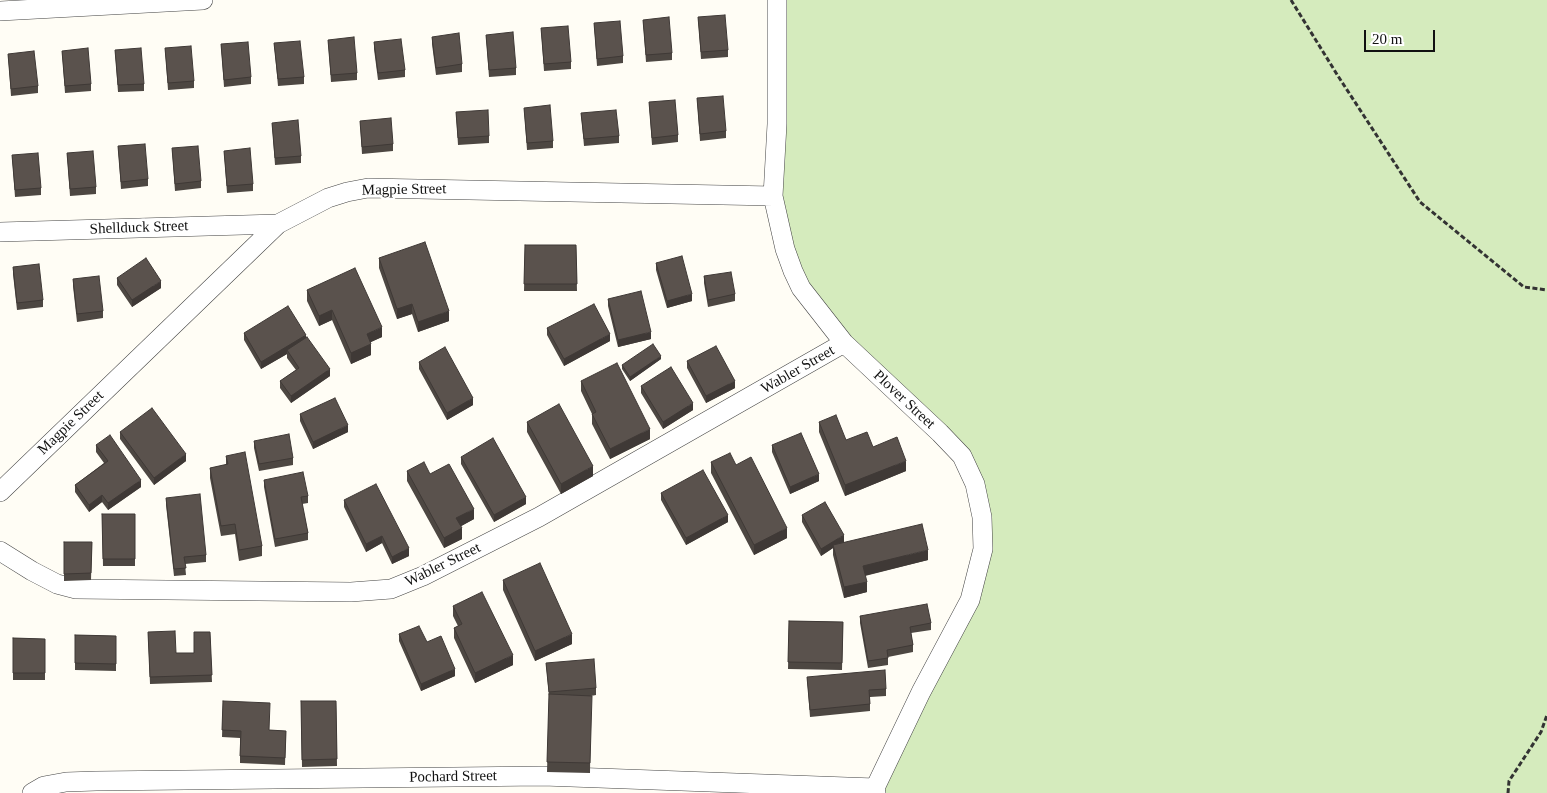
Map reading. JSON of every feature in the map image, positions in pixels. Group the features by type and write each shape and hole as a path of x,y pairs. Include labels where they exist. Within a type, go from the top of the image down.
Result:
{"street":[{"path":"0,11 203,0"},
{"name":"Plover Street","path":"777,0 776,124 773,196 785,249 793,271 801,288 844,343 962,456 975,484 982,517 983,549 970,600 921,692 875,791"},
{"name":"Magpie Street","path":"0,492 278,224 328,198 368,188 773,196"},
{"name":"Shellduck Street","path":"0,232 278,224"},
{"name":"Wabler Street","path":"0,550 32,571 57,584 76,589 342,592 391,589 423,576 540,517 844,343"},
{"name":"Pochard Street","path":"32,793 44,786 66,782 533,776 875,791"}],"path":[{"path":"1291,0 1420,202 1524,287 1547,290"},
{"path":"1508,793 1510,782 1541,732 1547,715"}],"green space":[{"path":"777,0 1547,0 1547,793 876,793 983,549 975,484 801,288 773,196"}],"building":[{"path":"725,15 728,50 701,52 698,17"},
{"path":"669,17 672,53 646,55 643,20"},
{"path":"620,21 623,56 597,59 594,23"},
{"path":"568,26 571,62 544,64 541,28"},
{"path":"513,32 516,68 489,70 486,35"},
{"path":"459,33 462,64 436,68 432,37"},
{"path":"354,37 357,73 331,75 328,40"},
{"path":"401,39 405,70 378,73 374,42"},
{"path":"300,41 304,77 278,79 274,43"},
{"path":"248,42 251,77 224,80 221,44"},
{"path":"191,46 194,81 168,83 165,48"},
{"path":"88,48 91,84 65,86 62,51"},
{"path":"141,48 144,84 118,85 115,50"},
{"path":"34,51 38,86 11,89 8,54"},
{"path":"723,96 726,131 700,134 697,98"},
{"path":"675,100 678,135 652,138 649,102"},
{"path":"550,105 553,141 527,143 524,108"},
{"path":"488,110 489,136 458,138 456,112"},
{"path":"616,110 619,136 584,139 581,113"},
{"path":"391,118 393,144 362,147 360,121"},
{"path":"298,120 301,156 275,158 272,123"},
{"path":"145,144 148,179 121,182 118,146"},
{"path":"198,146 201,181 175,184 172,148"},
{"path":"250,148 253,184 227,186 224,151"},
{"path":"93,151 96,187 70,189 67,153"},
{"path":"38,153 41,188 15,190 12,155"},
{"path":"425,242 449,311 418,322 412,304 397,309 379,258"},
{"path":"525,245 576,245 577,284 524,284"},
{"path":"682,256 692,294 667,301 656,263"},
{"path":"146,258 161,281 132,300 117,278"},
{"path":"39,264 43,300 17,303 13,267"},
{"path":"355,268 382,327 367,334 371,344 351,353 332,310 319,316 307,290"},
{"path":"731,272 735,294 708,300 704,276"},
{"path":"99,276 103,311 77,314 73,279"},
{"path":"641,291 651,332 618,340 608,299"},
{"path":"594,304 610,334 564,359 547,328"},
{"path":"288,306 306,335 261,362 244,333"},
{"path":"307,337 330,369 291,396 280,381 299,368 287,350"},
{"path":"653,344 661,356 630,377 622,365"},
{"path":"716,346 735,381 706,396 687,361"},
{"path":"445,347 473,398 447,413 419,362"},
{"path":"617,363 650,429 610,449 592,414 596,412 581,381"},
{"path":"671,367 693,403 663,422 641,386"},
{"path":"335,398 348,425 313,442 300,414"},
{"path":"559,404 593,466 561,484 527,422"},
{"path":"152,408 186,454 154,478 120,432"},
{"path":"836,415 846,440 867,432 873,447 897,437 906,461 845,485 819,422"},
{"path":"801,433 819,474 790,487 772,445"},
{"path":"289,434 293,458 259,464 254,441"},
{"path":"110,435 141,480 108,503 102,495 89,505 75,485 108,461 96,445"},
{"path":"493,438 526,497 494,515 461,457"},
{"path":"245,452 262,546 239,550 235,524 221,526 210,468 228,464 226,456"},
{"path":"730,453 736,465 751,457 787,528 754,545 711,462"},
{"path":"424,462 430,474 449,464 474,509 456,518 462,528 444,538 407,471"},
{"path":"703,470 728,515 686,538 661,493"},
{"path":"303,472 308,496 301,497 308,533 275,539 264,480"},
{"path":"376,484 409,548 392,557 382,536 366,544 344,500"},
{"path":"200,494 206,555 184,557 186,568 174,569 166,498"},
{"path":"825,502 844,535 821,549 802,515"},
{"path":"102,514 135,514 135,559 103,559"},
{"path":"922,524 928,550 863,566 867,582 844,587 833,545"},
{"path":"64,542 92,542 91,573 64,574"},
{"path":"540,563 572,634 535,651 503,580"},
{"path":"482,592 513,655 475,673 454,628 462,624 453,606"},
{"path":"927,604 931,623 910,627 913,645 887,650 888,658 868,661 860,616"},
{"path":"789,621 843,622 842,663 788,662"},
{"path":"419,626 427,642 441,636 455,669 421,684 399,634"},
{"path":"175,631 176,653 194,653 194,632 210,632 212,675 150,677 148,632"},
{"path":"75,635 116,636 116,664 75,663"},
{"path":"13,638 45,639 45,673 13,673"},
{"path":"594,659 596,688 549,692 546,663"},
{"path":"885,670 886,689 869,690 870,704 810,710 807,677"},
{"path":"549,694 592,696 590,763 547,762"},
{"path":"223,701 270,703 269,730 286,731 285,758 240,756 241,731 222,730"},
{"path":"301,701 336,701 337,759 302,760"}]}
